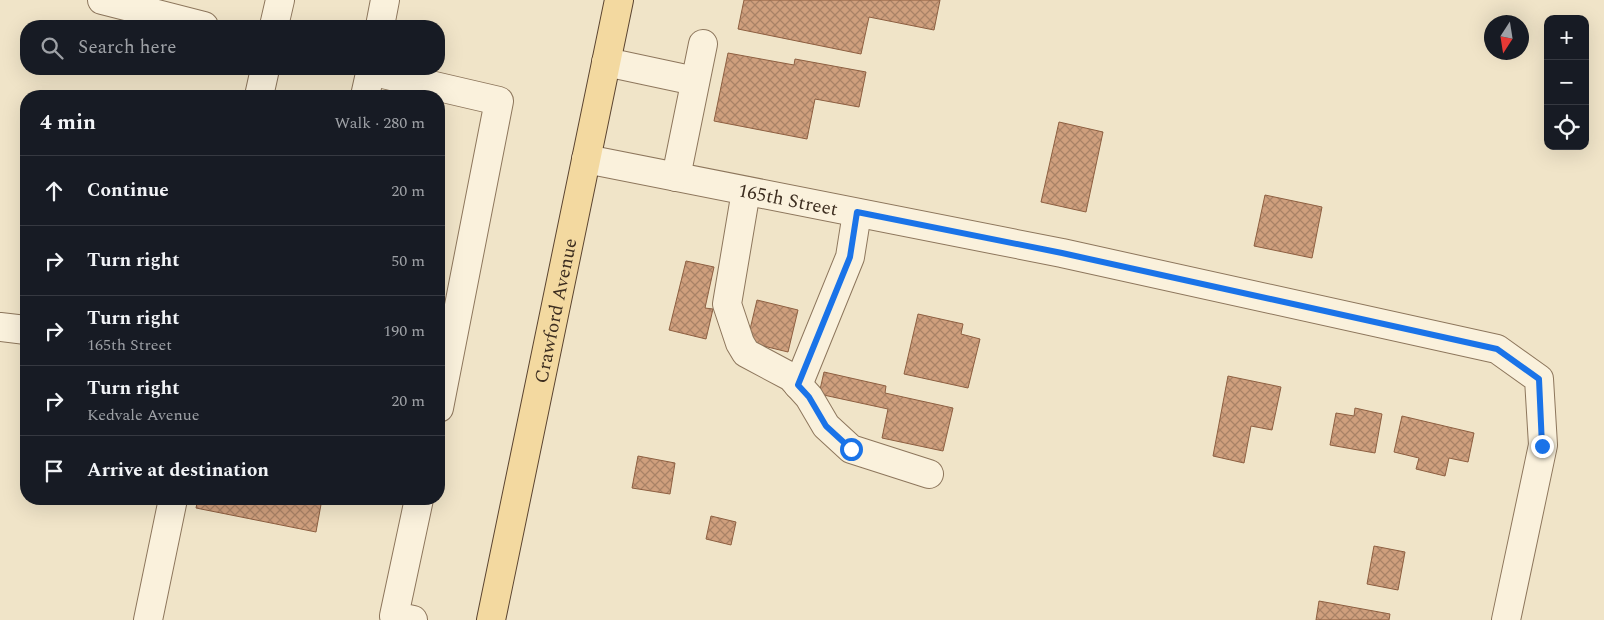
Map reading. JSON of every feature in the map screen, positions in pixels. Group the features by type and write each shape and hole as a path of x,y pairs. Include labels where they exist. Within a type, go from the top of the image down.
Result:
{"main road":[{"name":"Crawford Avenue","path":"491,620 619,0"}],"street":[{"path":"102,0 180,20"},
{"path":"275,20 280,0"},
{"path":"381,20 386,0"},
{"path":"676,177 703,44"},
{"path":"606,62 695,81"},
{"path":"260,90 264,75"},
{"path":"369,79 434,90"},
{"path":"445,92 498,101 445,356"},
{"name":"165th Street","path":"586,159 1062,253 1497,349 1539,379 1542,446 1506,620"},
{"path":"746,191 727,304 740,343 746,353 791,377 809,397 826,426 851,449 929,474"},
{"path":"798,385 850,257 857,212"},
{"path":"0,327 20,329"},
{"path":"148,620 172,505"},
{"path":"412,620 394,616 418,505"}],"building":[{"path":"744,0 940,0 934,30 869,17 861,54 738,29"},
{"path":"728,53 794,65 795,59 866,72 859,107 815,99 807,139 714,121"},
{"path":"1059,122 1103,132 1086,212 1041,202"},
{"path":"1265,195 1322,207 1312,258 1254,246"},
{"path":"686,261 714,267 705,308 713,309 706,339 669,330"},
{"path":"757,300 798,310 788,352 747,342"},
{"path":"918,314 963,324 961,334 980,339 968,388 904,374"},
{"path":"824,372 886,386 885,393 953,408 943,451 882,438 888,409 819,394"},
{"path":"1228,376 1281,387 1272,430 1251,426 1244,463 1213,456"},
{"path":"1355,408 1382,414 1375,453 1330,445 1336,413 1354,416"},
{"path":"1402,416 1474,433 1468,462 1449,458 1445,476 1416,469 1419,458 1394,452"},
{"path":"638,456 675,463 670,494 632,488"},
{"path":"197,505 321,505 316,532 196,508"},
{"path":"711,516 736,522 731,545 706,539"},
{"path":"1374,546 1405,552 1398,590 1367,584"},
{"path":"1319,601 1390,614 1389,620 1316,620"}],"route":[{"path":"851,449 826,426 809,397 798,385 850,257 857,212 1062,253 1497,349 1539,379 1542,446"}]}
